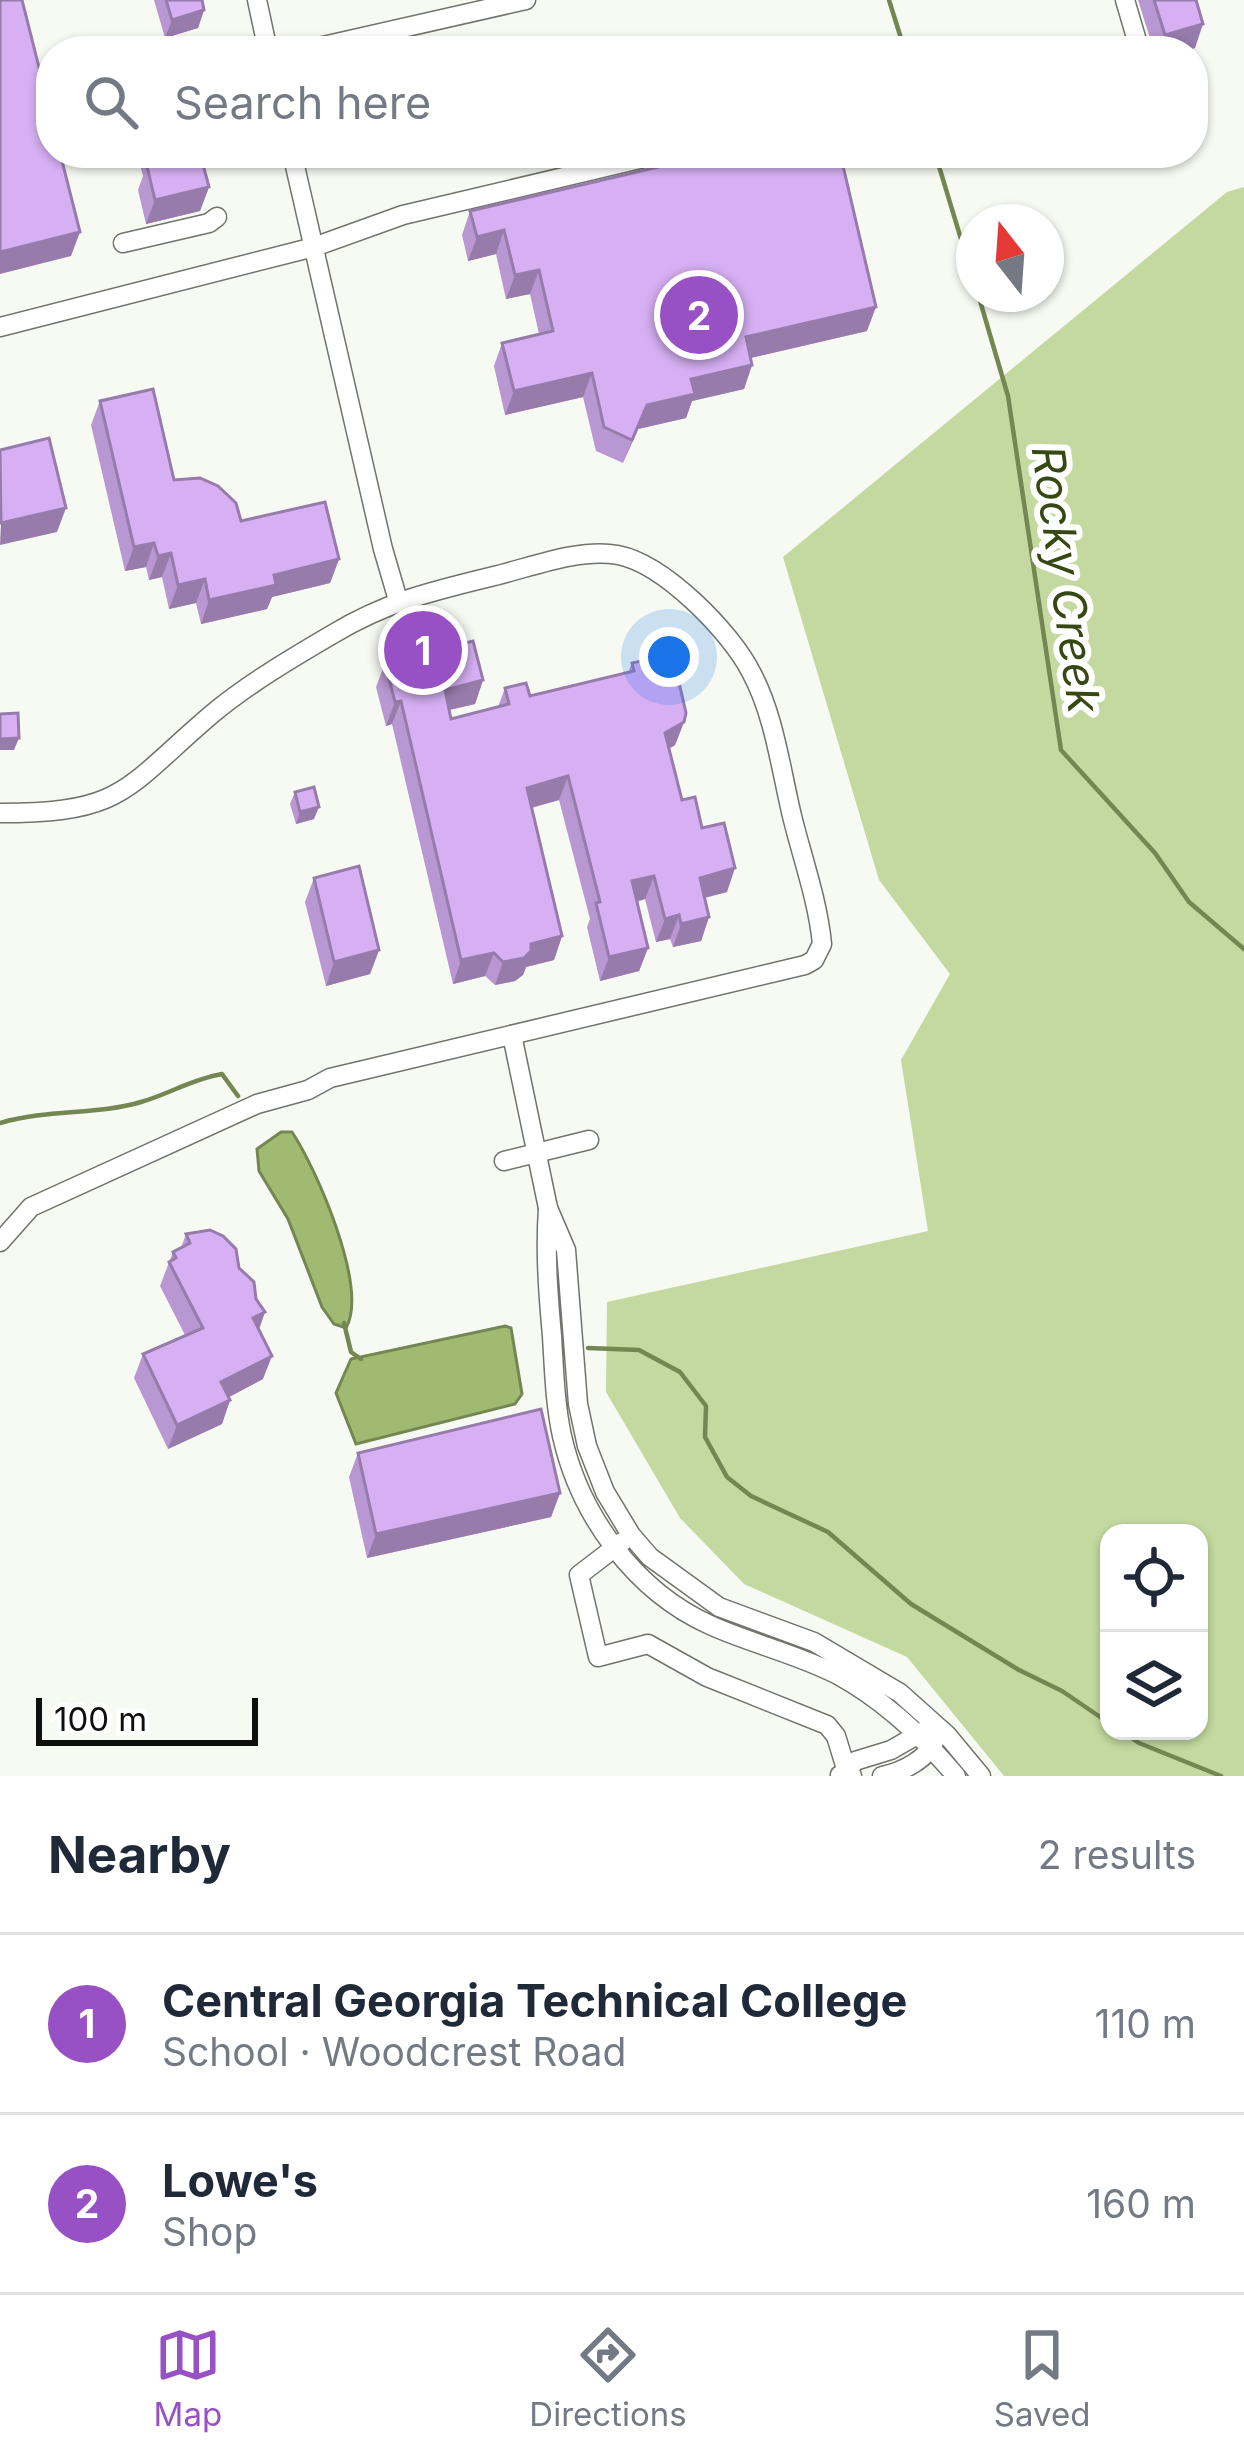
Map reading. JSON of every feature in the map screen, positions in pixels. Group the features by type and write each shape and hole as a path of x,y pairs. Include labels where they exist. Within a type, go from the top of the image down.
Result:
{"street":[{"path":"257,0 265,36"},
{"path":"367,36 526,0"},
{"path":"1125,0 1136,36"},
{"path":"296,168 382,549 398,600"},
{"path":"0,327 314,247 403,215 602,168"},
{"path":"123,243 209,223 217,217"},
{"path":"0,813 63,812 122,794 248,688 398,600 598,553 636,560 670,583 734,644 753,675 767,713 822,944 814,960 784,970 330,1078 308,1090 257,1104 31,1207 0,1242"},
{"path":"512,1035 548,1208 566,1250 578,1404 586,1446 605,1492 631,1535 650,1557 719,1607 842,1656 900,1693 981,1776"},
{"path":"504,1161 589,1140"},
{"path":"548,1208 545,1252 560,1428 587,1506 614,1548 692,1616 839,1676 916,1733 956,1776"},
{"path":"631,1535 579,1575 598,1657 649,1644 707,1677 826,1726 836,1736 845,1775"},
{"path":"845,1775 855,1761 891,1750 916,1733 939,1728"},
{"path":"882,1776 906,1768 933,1748 939,1728"}],"shaded area":[{"path":"1244,187 1244,1776 1004,1776 907,1657 744,1584 680,1518 606,1392 607,1302 928,1231 901,1060 950,974 879,880 783,557 1227,192"},
{"path":"281,1132 292,1132 302,1149 337,1228 351,1286 346,1328 334,1324 322,1307 288,1219 259,1171 257,1149"},
{"path":"511,1328 522,1394 515,1404 356,1444 336,1393 351,1359"}],"building":[{"path":"0,0 22,0 36,56 36,168 64,168 80,232 0,252"},
{"path":"166,0 202,0 204,10 172,20"},
{"path":"1154,0 1196,0 1203,24 1165,35"},
{"path":"147,168 204,168 209,187 155,200"},
{"path":"654,168 844,168 876,307 746,337 752,365 691,379 695,394 647,405 632,440 604,427 592,373 514,391 502,343 553,331 539,270 515,275 504,230 477,237 470,211"},
{"path":"153,389 174,480 200,478 218,486 236,503 241,521 325,502 339,559 274,575 276,585 209,600 205,579 178,585 171,553 158,556 154,543 134,547 100,401"},
{"path":"49,438 66,508 1,523 0,450"},
{"path":"473,641 483,680 445,690 451,719 509,704 505,688 526,683 530,696 634,671 632,663 654,658 657,669 675,665 686,713 684,722 665,733 682,800 695,797 702,828 724,823 735,868 700,878 709,917 681,924 679,915 665,919 654,876 632,881 648,948 609,957 568,776 527,788 562,936 531,944 524,958 503,962 494,953 461,960 401,701 395,702 385,663"},
{"path":"18,713 19,738 0,739 0,714"},
{"path":"314,787 319,807 300,812 295,792"},
{"path":"359,866 379,950 334,962 314,878"},
{"path":"210,1230 236,1249 239,1268 254,1282 256,1299 265,1312 253,1318 272,1356 221,1382 230,1400 177,1425 143,1354 203,1328 169,1262 176,1258 173,1252 190,1243 186,1234"},
{"path":"541,1409 560,1493 376,1534 358,1453"}],"waterway":[{"name":"Rocky Creek","path":"889,0 900,36"},
{"name":"Rocky Creek","path":"940,168 956,222"},
{"name":"Rocky Creek","path":"983,312 1008,396 1061,750 1155,853 1189,902 1244,949"},
{"path":"0,1123 125,1106 222,1074 238,1096"},
{"path":"344,1323 351,1352 361,1359"},
{"path":"588,1348 639,1350 680,1372 706,1406 705,1437 727,1477 751,1496 828,1532 911,1604 1100,1717"},
{"path":"1134,1740 1221,1776"}],"place":[{"name":"Lowe's","path":"699,315"},
{"name":"Central Georgia Technical College","path":"423,650"}]}
